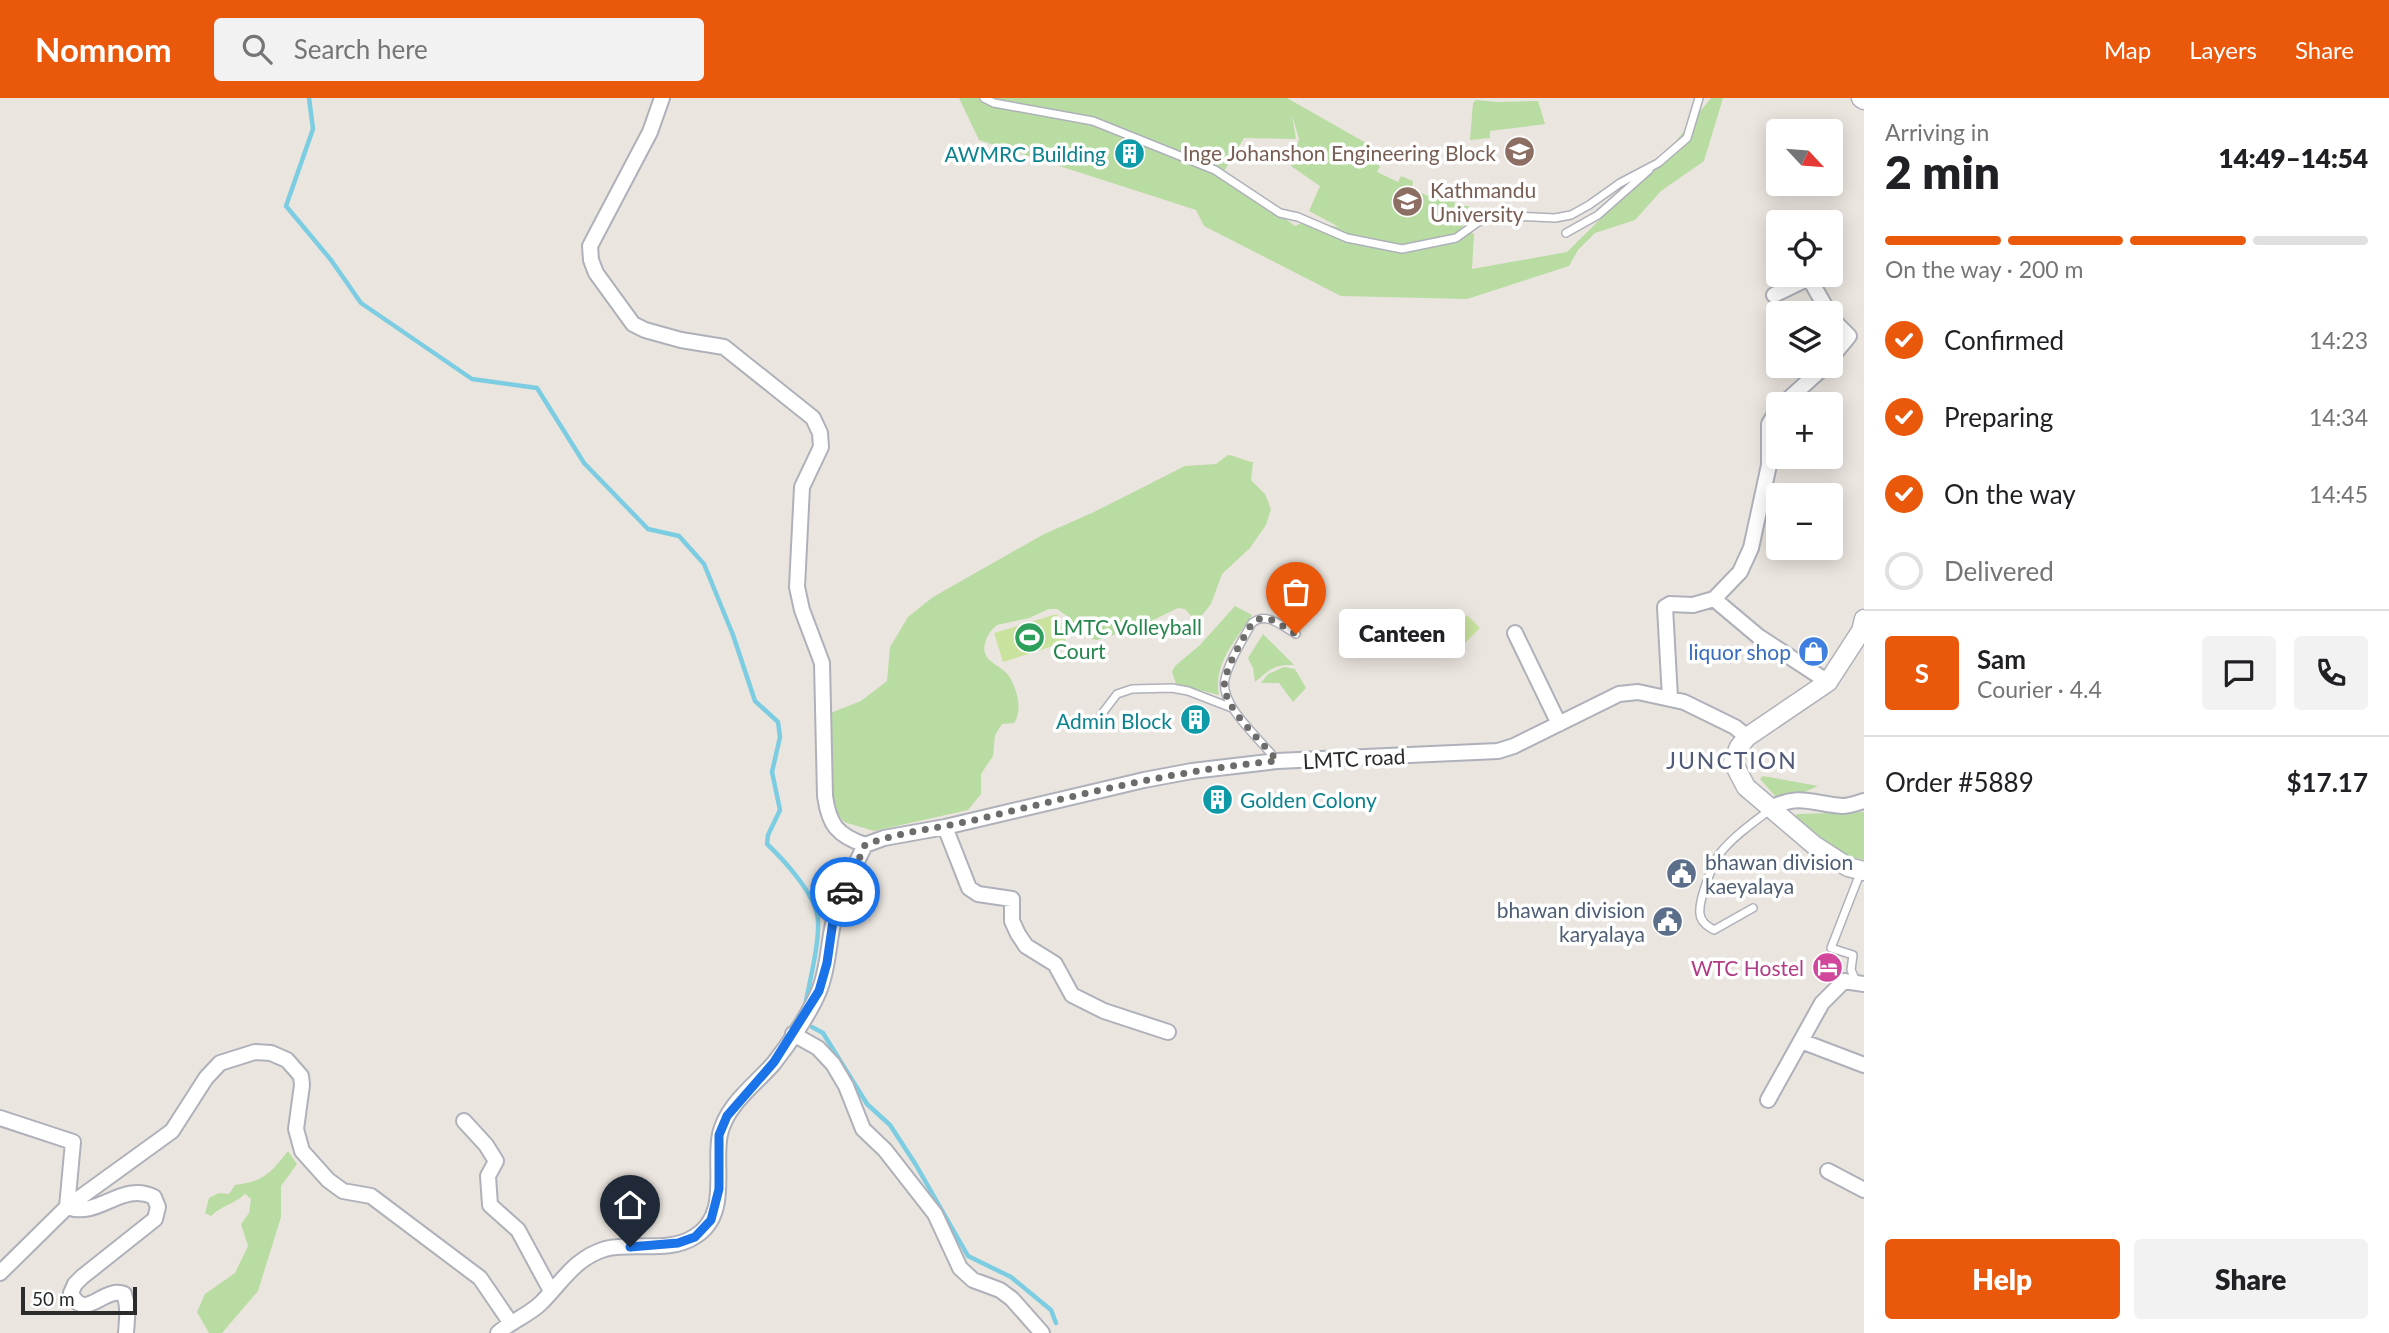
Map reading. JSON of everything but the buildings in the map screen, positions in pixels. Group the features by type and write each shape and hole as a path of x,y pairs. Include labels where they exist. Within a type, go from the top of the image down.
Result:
{"street":[{"path":"498,1333 510,1322 540,1304 568,1271 588,1256 606,1249 678,1243 695,1237 711,1220 719,1189 719,1135 727,1116 774,1062 811,1006 824,976 833,921 865,845 851,840 838,830 828,817 825,796 822,663 802,610 797,587 802,487 821,447 820,433 813,418 724,347 681,340 633,324 596,273 591,260 590,246 650,132 662,98"},
{"path":"1774,295 1809,278 1822,301"},
{"path":"1843,329 1849,336 1843,343"},
{"path":"1796,392 1812,378"},
{"path":"1670,698 1665,607 1670,604 1693,605 1714,599 1740,572 1751,548 1768,469"},
{"path":"1714,599 1758,636 1828,682"},
{"path":"1862,871 1848,867 1814,845 1746,787 1733,762 1746,737 1828,682 1861,631 1864,619"},
{"path":"1515,633 1559,724"},
{"name":"LMTC road","path":"865,845 884,838 945,827 1144,780 1216,768 1277,761 1498,751 1514,746 1619,694 1639,692 1684,702 1735,727 1746,737"},
{"path":"1771,808 1784,801 1800,799 1845,806 1864,801"},
{"path":"945,827 969,888 978,894 1012,899 1012,921 1018,934 1026,946 1055,964 1072,995 1104,1011 1168,1032"},
{"path":"1768,1100 1822,1003 1844,981 1860,983"},
{"path":"795,1031 818,1048 833,1064 846,1086 863,1129 900,1167 935,1214 960,1268 973,1280 1000,1290 1012,1299 1042,1333"},
{"path":"1801,1041 1864,1065"},
{"path":"0,1273 67,1207 172,1131 206,1078 220,1063 256,1052 271,1053 287,1060 301,1076 296,1129 302,1151 328,1180 343,1191 371,1196 480,1278 510,1322"},
{"path":"0,1118 73,1142 67,1207"},
{"path":"464,1121 486,1145 496,1161 488,1176 490,1205 519,1230 551,1291"},
{"path":"1828,1171 1864,1190"},
{"path":"67,1207 77,1211 88,1210 114,1198 134,1193 144,1192 154,1197 158,1207 155,1219 82,1277 71,1293 74,1299 90,1305 109,1292 124,1294 127,1302 125,1333"}],"lane":[{"path":"984,98 994,103 1093,121 1215,170 1280,213 1298,217 1347,238 1402,249 1456,238 1488,215 1555,218 1571,215 1620,183 1658,163"},
{"path":"1566,233 1598,215 1687,138 1699,98"},
{"path":"1277,761 1232,708 1225,691 1226,678 1252,623 1263,617 1296,634"},
{"path":"1101,715 1117,694 1132,689 1172,688 1188,691 1232,708"},
{"path":"1753,908 1714,930 1706,925 1700,915 1702,898 1720,854 1771,808"},
{"path":"1860,983 1851,970 1853,955 1831,948 1862,871"}],"green space":[{"path":"959,98 1287,98 1373,147 1366,160 1380,166 1377,172 1398,182 1401,176 1413,181 1412,189 1428,196 1431,190 1447,196 1453,191 1455,206 1469,206 1462,228 1474,234 1472,269 1567,252 1663,157 1711,98 1723,98 1704,161 1661,191 1635,220 1595,233 1578,250 1569,266 1467,299 1341,296 1204,226 1196,210 979,140","holes":["1292,115 1299,139 1291,166 1320,186 1309,211 1339,227 1306,221 1295,226 1223,173 1244,138 1296,139"]},
{"path":"1476,100 1538,101 1545,124 1490,131 1490,138 1470,140 1473,103"},
{"path":"1228,455 1253,462 1251,480 1265,494 1271,509 1266,525 1250,548 1222,574 1211,604 1199,619 1193,618 1185,609 1178,608 1149,622 1131,622 1116,634 1097,640 1082,637 1067,616 1057,609 997,625 988,635 984,649 988,659 1012,681 1018,700 1018,712 1014,723 1002,724 995,735 993,756 981,774 981,794 968,810 874,831 844,822 836,812 833,795 828,714 861,701 887,681 890,647 908,617 933,597 1044,534 1185,466 1216,464"},
{"path":"1235,606 1252,615 1223,663 1219,673 1219,695 1176,684 1172,672 1175,666 1200,645"},
{"name":"LMTC Volleyball Court","path":"1057,614 1066,642 1003,662 994,633"},
{"path":"1467,615 1480,628 1459,649 1446,637"},
{"path":"1263,634 1294,665 1273,668 1255,682 1248,658"},
{"path":"1284,667 1295,669 1306,688 1293,702 1279,683 1261,683 1268,674"},
{"path":"1763,776 1818,786 1800,794 1776,797 1760,779"},
{"path":"1864,812 1864,860 1844,855 1795,817 1797,814"},
{"path":"288,1151 297,1164 281,1186 281,1217 258,1291 222,1333 209,1333 197,1312 205,1294 235,1273 248,1246 241,1224 249,1213 251,1199 245,1194 211,1216 205,1213 209,1198 219,1193 229,1194 235,1185 260,1179 271,1171"}],"waterway":[{"path":"309,98 313,129 286,206 331,260 361,303 472,379 537,388 584,463 648,529 679,536 704,564 733,635 755,701 778,722 780,737 772,772 780,810 768,835 767,844 803,886 817,914 816,946 805,1006"},
{"path":"812,1027 823,1033 867,1104 890,1125 968,1256 1011,1277 1051,1310 1056,1323"}],"way so far":[{"path":"845,892 865,845 884,838 945,827 1144,780 1192,771 1277,761 1232,708 1224,687 1233,660 1252,623 1258,618 1272,620 1296,634"}],"place":[{"name":"Inge Johanshon Engineering Block","path":"1519,152"},
{"name":"AWMRC Building","path":"1129,153"},
{"name":"Kathmandu University","path":"1407,201"},
{"name":"Canteen","path":"1296,634"},
{"name":"LMTC Volleyball Court","path":"1030,638"},
{"name":"liquor shop","path":"1814,651"},
{"name":"Admin Block","path":"1195,720"},
{"name":"Golden Colony","path":"1217,799"},
{"name":"bhawan division kaeyalaya","path":"1682,873"},
{"name":"bhawan division karyalaya","path":"1668,921"},
{"name":"WTC Hostel","path":"1827,967"}],"district":[{"name":"JUNCTION","path":"1732,760"}],"route":[{"path":"630,1247 678,1243 695,1237 711,1220 719,1189 719,1135 727,1116 774,1062 819,991 827,963 833,921 845,892"}]}
